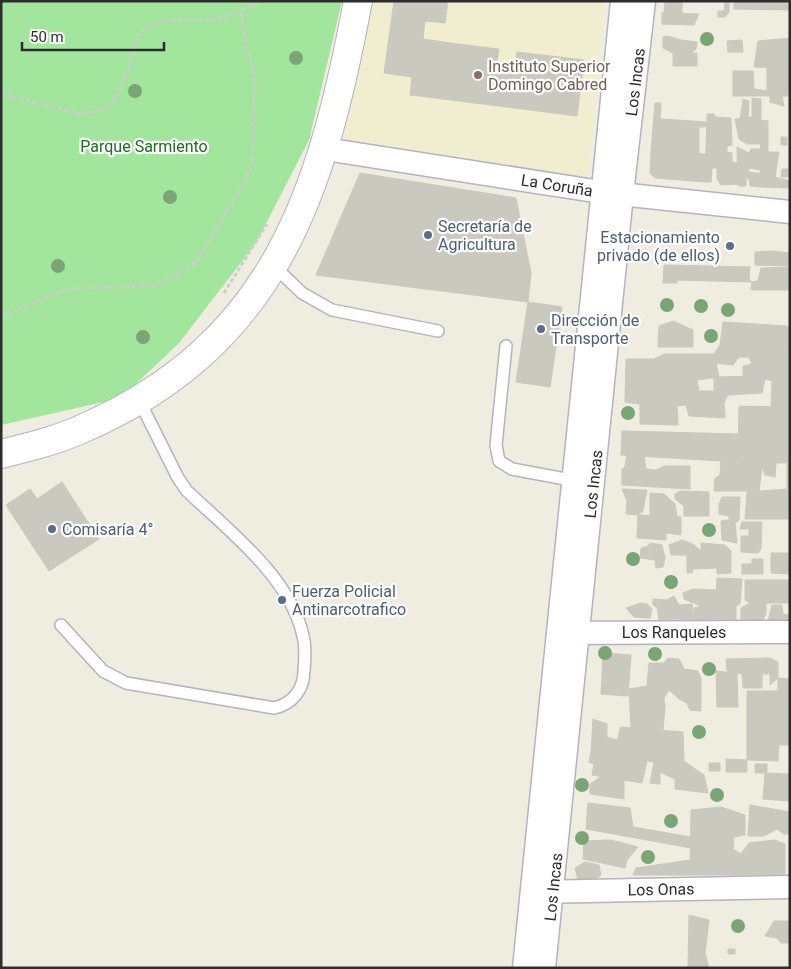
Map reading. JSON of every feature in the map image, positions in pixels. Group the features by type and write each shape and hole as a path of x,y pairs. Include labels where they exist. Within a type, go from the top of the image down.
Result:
{"main road":[{"path":"1,454 83,429 139,400 173,378 198,357 230,325 274,267 302,212 325,149 347,59 358,1"}],"street":[{"name":"Los Incas","path":"544,968 542,892 611,193 622,1"},
{"name":"Los Incas","path":"611,193 644,1"},
{"name":"La Coruña","path":"325,149 611,193 790,212"},
{"name":"Los Ranqueles","path":"568,633 790,632"},
{"name":"Los Onas","path":"542,892 790,887"},
{"name":"Los Incas","path":"524,968 542,892"}],"lane":[{"path":"274,267 302,293 332,310 438,331"},
{"path":"506,346 496,445 500,462 512,469 583,482"},
{"path":"61,625 104,671 126,683 274,708 284,706 293,699 304,679 303,636 291,602 281,586 256,558 187,491 178,478 139,400"}],"path":[{"path":"1,94 81,114 103,110 115,100 139,36 144,29 173,20 208,20 241,11 259,1"},
{"path":"1,316 66,289 155,285 196,262 247,178 252,164 255,76 246,47 241,11"},
{"path":"219,299 271,216"}],"shaded area":[{"name":"Instituto Superior Domingo Cabred","path":"374,1 604,1 587,183 342,149"}],"green space":[{"name":"Parque Sarmiento","path":"1,1 342,1 309,140 256,243 179,343 121,398 1,425"}],"building":[{"path":"394,1 448,1 445,23 425,21 423,39 450,43 443,99 410,95 412,77 384,73"},
{"path":"665,1 682,1 682,13 664,13"},
{"path":"734,1 790,1 790,10 734,9"},
{"path":"729,2 729,12 725,17 718,17 718,11 724,11 725,3"},
{"path":"662,13 699,14 694,25 662,24"},
{"path":"667,36 697,42 696,49 692,53 673,53 663,48 663,37"},
{"path":"790,38 790,68 754,67 758,41"},
{"path":"742,40 743,52 728,52 727,41"},
{"path":"450,43 499,49 495,72 514,75 517,52 584,60 577,116 443,99"},
{"path":"673,53 697,53 697,66 673,66"},
{"path":"767,68 790,68 788,96 767,96"},
{"path":"733,71 753,71 754,89 767,91 767,96 733,96"},
{"path":"770,96 782,96 784,106 770,102"},
{"path":"752,98 761,99 761,120 752,117"},
{"path":"743,99 749,101 748,118 740,119"},
{"path":"655,103 661,103 660,119 707,122 705,127 699,127 699,154 651,152"},
{"path":"707,114 714,114 715,117 731,118 732,145 727,146 727,152 732,153 732,162 737,163 738,184 721,185 717,179 717,168 712,168 711,182 705,182"},
{"path":"752,117 761,120 761,144 747,144 739,139 735,119"},
{"path":"761,120 768,121 768,152 779,152 775,177 790,181 789,188 760,187"},
{"path":"781,137 787,137 787,145 781,145"},
{"path":"737,147 749,153 751,149 761,149 761,170 748,168 749,172 761,174 760,187 750,186 749,179 746,178 746,186 738,186"},
{"path":"651,152 706,154 705,182 655,178 650,173"},
{"path":"782,169 788,169 788,177 781,177"},
{"name":"Secretaría de Agricultura","path":"360,173 516,198 531,273 528,302 316,275"},
{"path":"755,252 790,253 790,266 755,265"},
{"path":"664,265 750,267 749,280 752,282 677,280 677,283 663,283"},
{"path":"790,267 790,290 751,290 752,282 758,281 761,268"},
{"name":"Dirección de Transporte","path":"528,302 562,307 550,387 516,382"},
{"path":"673,321 693,330 693,347 658,347 659,326"},
{"path":"723,322 787,326 790,330 790,346 752,348 752,354 749,357 739,357 733,365 715,363 714,354 720,345"},
{"path":"789,346 790,407 771,407 772,381 765,379 762,393 759,376 743,376 743,366 752,364 749,357 752,354 752,348"},
{"path":"664,354 714,354 719,377 697,380 662,377 654,372 654,359"},
{"path":"626,359 654,359 654,372 662,377 697,380 699,391 714,391 714,377 759,376 762,393 728,395 724,403 725,418 689,416 686,405 677,406 678,425 640,424 640,404 625,402"},
{"path":"739,406 790,407 790,463 776,463 775,477 765,475 762,466 738,462"},
{"path":"622,431 738,434 738,462 621,455"},
{"path":"627,455 644,456 646,469 656,470 664,466 690,466 690,489 622,485 622,469 625,467"},
{"path":"721,461 762,466 759,491 714,491 715,478 720,475"},
{"path":"787,463 790,463 790,490 787,489"},
{"path":"62,482 99,539 49,571 6,505 30,489 37,499"},
{"path":"622,489 647,490 643,511 638,515 626,514 627,501"},
{"path":"790,490 790,519 745,519 747,492"},
{"path":"680,491 709,492 709,516 684,516 684,506 675,499 675,494"},
{"path":"650,493 664,494 675,504 677,517 650,516"},
{"path":"722,497 740,497 739,520 735,523 737,543 722,540 721,521 729,520 729,516 719,514 719,504"},
{"path":"638,515 681,517 681,535 666,533 666,540 637,538"},
{"path":"742,522 762,522 761,549 758,553 741,552 741,536 749,536 749,529 740,529"},
{"path":"682,540 693,544 701,551 701,543 725,545 731,551 731,573 717,574 717,568 693,569 692,573 687,573 687,555 671,555 669,545"},
{"path":"650,543 662,545 665,558 663,567 656,568 655,560 640,558 641,548 648,546"},
{"path":"771,553 790,553 790,574 771,573"},
{"path":"752,559 763,559 763,574 742,574 742,564 752,564"},
{"path":"717,578 742,579 740,604 736,606 736,621 715,621"},
{"path":"745,580 790,580 790,603 750,603 745,600"},
{"path":"693,589 716,590 716,606 701,606 684,599 683,593"},
{"path":"674,596 679,605 678,619 659,620 657,607 653,605 653,599 666,600"},
{"path":"641,603 647,604 652,609 650,618 634,617 626,608"},
{"path":"750,603 766,603 766,614 762,621 741,621 741,608"},
{"path":"692,604 694,620 678,619 679,605"},
{"path":"772,605 782,605 783,614 790,615 790,622 768,621"},
{"path":"716,606 715,621 694,620 694,608"},
{"path":"603,653 631,655 628,696 601,694"},
{"path":"668,658 679,659 684,669 698,671 701,678 701,711 690,710 687,703 669,690 664,698 663,730 631,728 629,689 647,686 649,663 664,663"},
{"path":"770,658 778,662 778,678 770,685 770,674 762,674 762,688 743,688 742,674 727,671 726,659"},
{"path":"716,671 737,673 738,707 717,707"},
{"path":"778,678 790,679 790,691 778,691"},
{"path":"747,691 790,691 790,745 779,745 778,761 747,760"},
{"path":"593,719 607,724 607,737 617,740 621,727 683,732 684,761 704,775 708,793 675,789 675,779 660,772 660,784 650,783 654,762 591,752"},
{"path":"591,752 647,761 642,783 592,775 594,764 589,762"},
{"path":"726,759 747,760 747,772 726,772"},
{"path":"709,763 720,763 720,771 709,771"},
{"path":"755,764 767,764 767,773 755,773"},
{"path":"765,773 790,774 790,801 763,799"},
{"path":"602,776 624,779 624,799 590,794 590,784"},
{"path":"588,803 630,808 633,827 691,837 691,848 586,829"},
{"path":"750,805 790,812 790,834 784,834 777,829 764,836 748,836"},
{"path":"721,807 745,815 745,835 734,837 733,849 741,854 742,875 690,875 691,810"},
{"path":"611,840 638,847 627,860 625,868 583,859 584,841"},
{"path":"775,840 785,844 785,874 742,875 741,854 749,843"},
{"path":"690,860 690,875 633,875 636,868"},
{"path":"585,862 599,865 601,875 594,881 578,880 575,868"},
{"path":"689,915 709,920 705,953 709,968 688,967"},
{"path":"774,921 790,921 790,943 781,943 777,938 765,936"},
{"path":"728,949 735,949 735,954 728,954"}],"place":[{"name":"Instituto Superior Domingo Cabred","path":"478,75"},
{"name":"Secretaría de Agricultura","path":"428,235"},
{"name":"Estacionamiento privado (de ellos)","path":"730,246"},
{"name":"Dirección de Transporte","path":"541,329"},
{"name":"Comisaría 4°","path":"52,529"},
{"name":"Fuerza Policial Antinarcotrafico","path":"282,600"}]}
